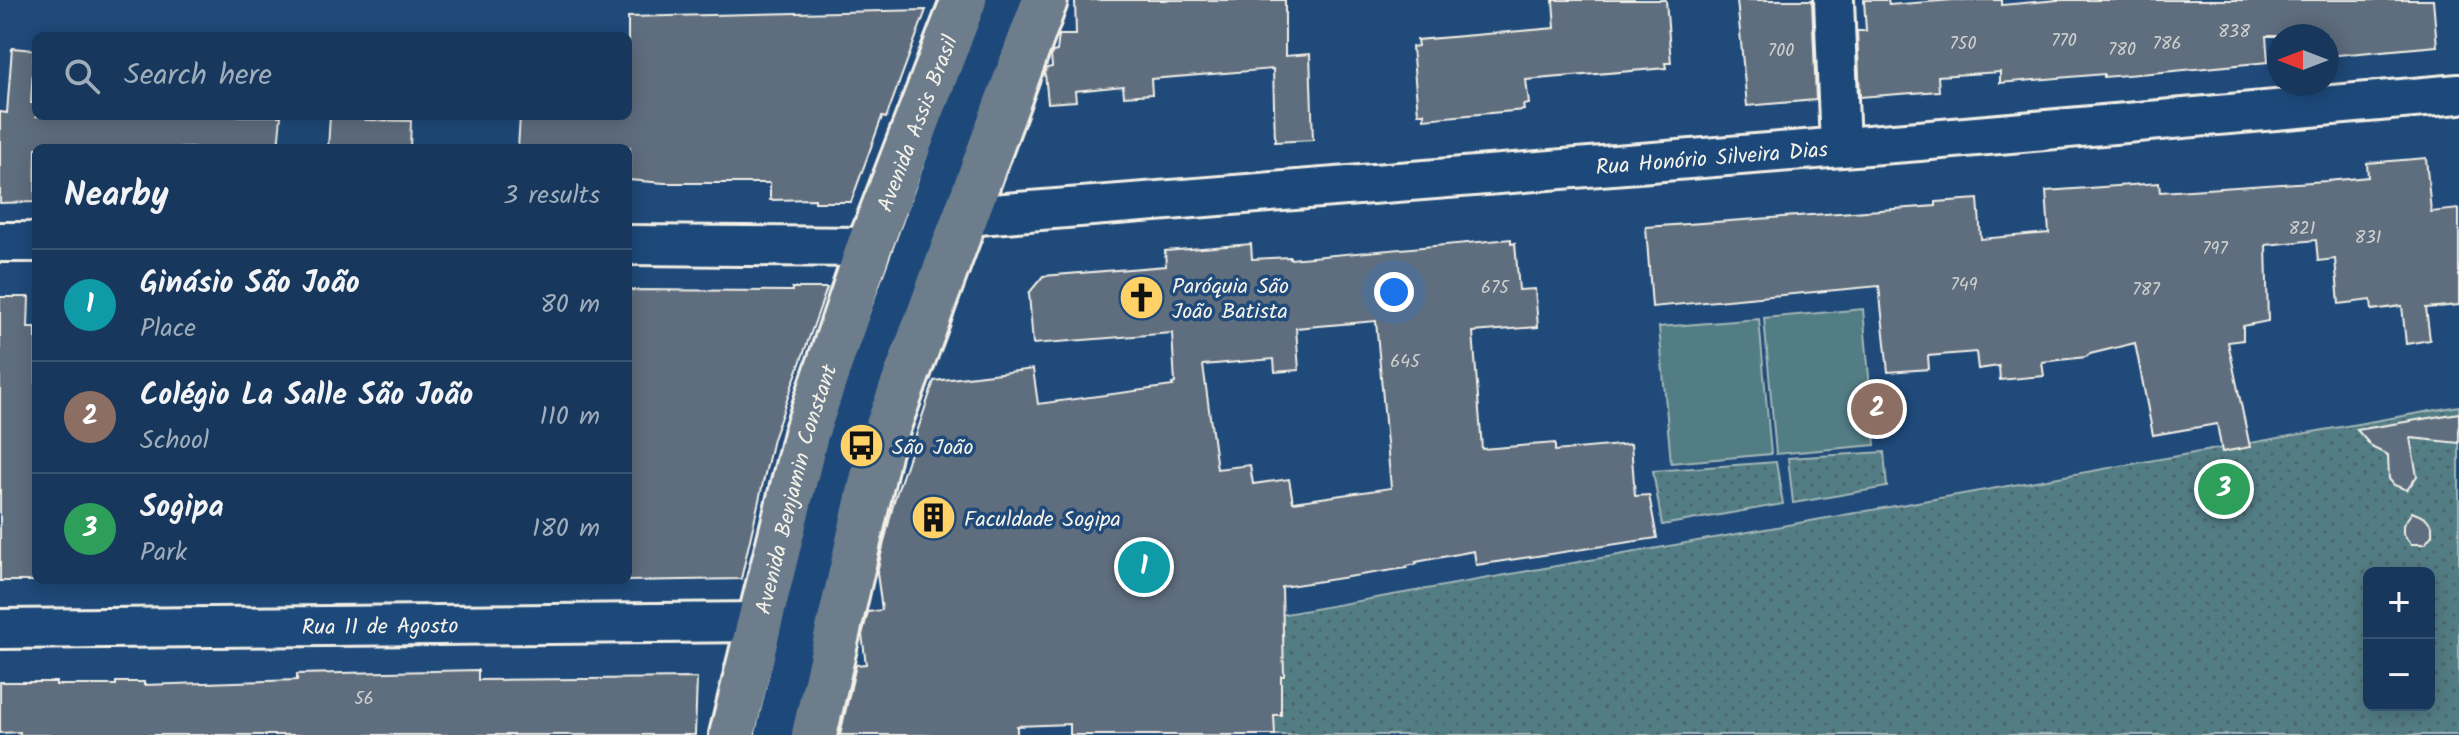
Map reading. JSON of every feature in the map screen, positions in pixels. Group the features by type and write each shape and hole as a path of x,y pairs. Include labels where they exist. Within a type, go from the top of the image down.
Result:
{"main road":[{"path":"814,735 879,450 945,216 1019,71 1045,0"},
{"name":"Avenida Assis Brasil","path":"869,247 977,1"},
{"name":"Avenida Benjamin Constant","path":"732,735 806,434 869,247"}],"street":[{"path":"1834,0 1840,147"},
{"path":"775,735 843,442 945,216 977,1"},
{"name":"Rua Honório Silveira Dias","path":"945,216 1840,147 2459,94"},
{"path":"0,242 32,242"},
{"path":"632,245 869,247"},
{"name":"Rua 11 de Agosto","path":"0,629 759,622"}],"green space":[{"path":"1863,309 1875,445 1776,454 1764,318"},
{"path":"1759,319 1771,454 1671,463 1659,327"},
{"path":"2459,406 2459,735 1252,735 1274,616"},
{"path":"1884,452 1887,487 1793,503 1788,458"},
{"path":"1776,462 1783,504 1662,525 1653,471"}],"building":[{"path":"1075,0 1285,0 1285,56 1310,54 1313,140 1275,142 1273,69 1151,79 1152,94 1124,96 1123,86 1075,91 1076,101 1048,103 1045,73 1047,68 1052,67 1051,55 1057,51 1059,35 1076,35"},
{"path":"1553,0 1666,0 1671,63 1665,63 1666,68 1526,80 1529,104 1523,105 1524,110 1424,119 1424,113 1418,113 1412,47 1418,46 1417,40 1555,28"},
{"path":"1737,0 1812,0 1816,100 1747,106"},
{"path":"1864,0 1888,0 1889,5 2002,0 2002,5 2058,0 2433,0 2437,46 2339,55 2339,24 2267,24 2267,62 2000,83 2000,72 1938,76 1939,91 1860,97 1857,31 1866,31"},
{"path":"926,10 851,202 770,200 770,183 632,180 632,144 518,144 520,120 632,120 632,32 628,32 628,17"},
{"path":"12,48 32,50 32,120 281,120 278,144 32,144 32,202 0,203 0,112 7,113"},
{"path":"330,120 411,121 410,144 328,144"},
{"path":"2426,158 2431,212 2459,209 2459,305 2426,308 2430,340 2406,344 2402,306 2372,310 2371,300 2339,304 2335,259 2318,261 2316,240 2266,245 2268,321 2243,326 2243,340 2228,342 2250,447 2222,452 2217,424 2153,435 2135,343 2086,357 2042,362 2044,376 2000,380 1999,366 1978,369 1976,352 1928,356 1929,369 1888,372 1879,286 1652,307 1646,227 1936,206 1936,202 1978,199 1981,239 2049,233 2046,191 2159,183 2160,192 2327,181 2368,177 2367,163"},
{"path":"1511,239 1511,244 1515,243 1519,290 1535,289 1538,327 1473,332 1482,449 1555,443 1555,451 1631,444 1635,496 1649,495 1657,538 1476,565 1474,551 1416,562 1407,568 1282,587 1284,676 1281,676 1281,715 1274,715 1275,735 1070,735 1070,724 1017,726 1017,735 840,735 856,665 866,664 862,635 868,612 882,610 877,573 880,559 894,501 934,381 1033,369 1038,404 1173,386 1172,333 1033,344 1029,293 1043,276 1166,266 1165,251 1251,244 1252,259 1290,259","holes":["1376,321 1391,488 1293,502 1289,479 1253,484 1250,465 1217,469 1203,365 1274,359 1275,372 1299,370 1296,328"]},
{"path":"792,288 827,288 773,439 741,579 632,581 632,290 792,291"},
{"path":"0,297 29,297 28,328 32,328 32,581 0,581"},
{"path":"2459,413 2459,443 2410,438 2417,476 2407,490 2394,485 2389,479 2388,455 2373,448 2357,430"},
{"path":"2412,512 2426,518 2432,526 2432,535 2425,544 2411,544 2403,534 2403,525"},
{"path":"478,670 478,680 697,678 695,735 0,733 0,682 116,685 116,682 144,682 144,685 297,680 297,674"}],"place":[{"name":"Paróquia São João Batista","path":"1141,298"},
{"name":"Colégio La Salle São João","path":"1877,409"},
{"name":"São João","path":"861,446"},
{"name":"Sogipa","path":"2224,489"},
{"name":"Faculdade Sogipa","path":"933,518"},
{"name":"Ginásio São João","path":"1144,567"}]}
